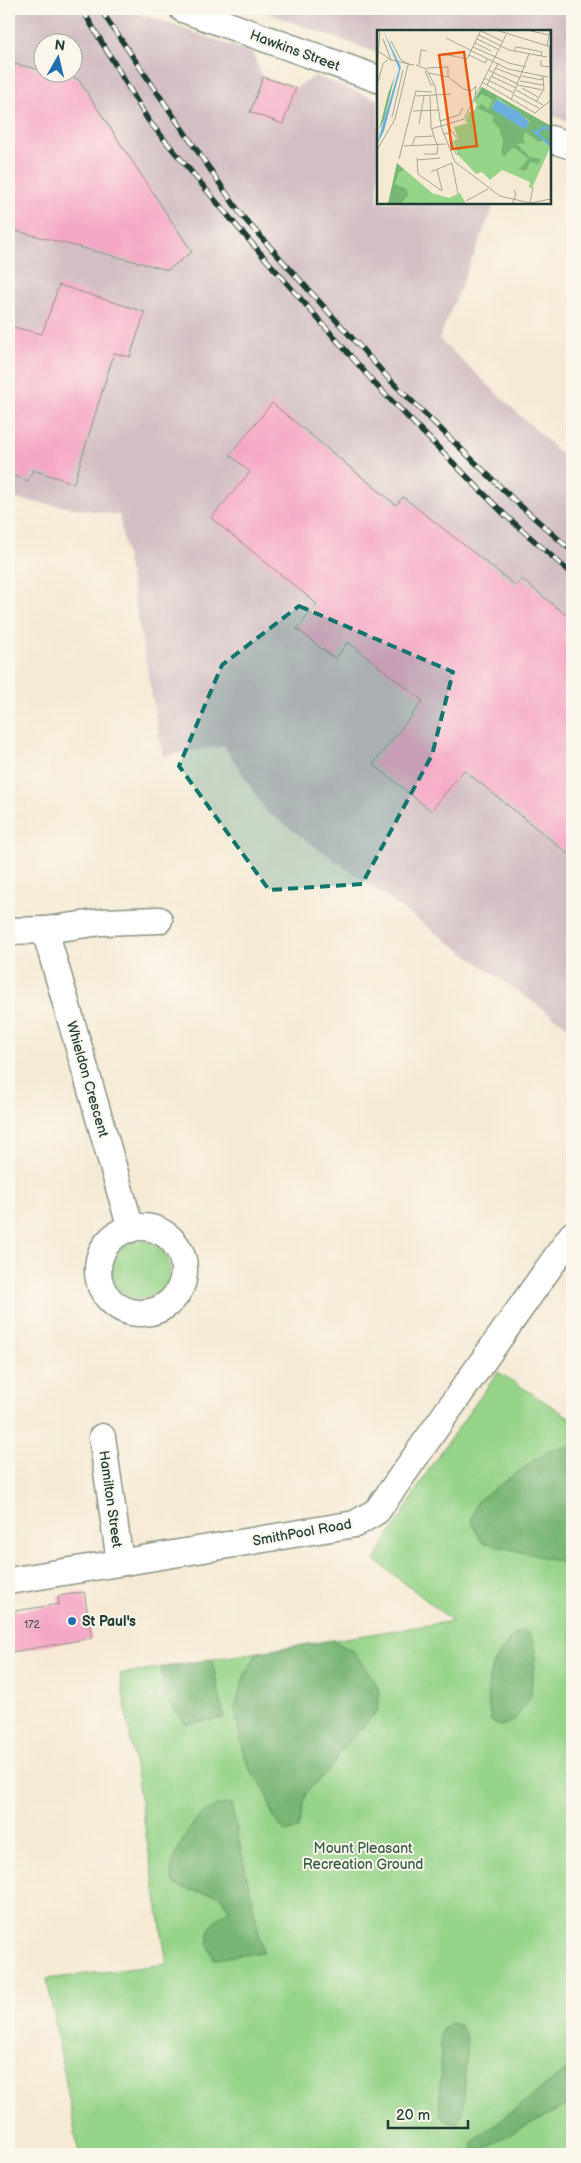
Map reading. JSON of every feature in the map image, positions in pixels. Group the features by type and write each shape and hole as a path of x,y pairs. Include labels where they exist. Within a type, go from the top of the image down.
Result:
{"street":[{"name":"Hawkins Street","path":"183,9 377,79"},
{"path":"551,138 572,146"},
{"path":"9,931 46,930 102,922 159,920"},
{"name":"Whieldon Crescent","path":"46,930 131,1228"},
{"name":"SmithPool Road","path":"9,1581 355,1524 377,1511 572,1235"},
{"name":"Hamilton Street","path":"102,1436 120,1562"}],"highlighted area":[{"path":"299,606 453,672 432,755 362,884 269,890 179,766 222,665"}],"shaded area":[{"path":"9,9 136,9 141,14 252,53 263,77 296,88 315,76 377,100 377,204 495,204 439,339 572,464 572,1030 267,812 224,746 163,756 119,515 9,498"},
{"path":"255,9 572,9 572,123 551,115 551,30 377,30 377,53"}],"green space":[{"path":"135,1241 147,1241 162,1249 170,1264 170,1276 162,1291 147,1299 135,1299 120,1291 112,1276 112,1264 120,1249"},
{"name":"Mount Pleasant Recreation Ground","path":"498,1372 572,1419 572,2154 79,2154 47,1979 167,1964 120,1674 453,1621 375,1560 431,1466"},
{"path":"572,1447 572,1568 557,1561 482,1542 471,1521 477,1501 551,1449"},
{"path":"522,1631 530,1634 536,1650 530,1698 514,1721 500,1726 491,1721 488,1700 490,1674 498,1656 509,1641 514,1635"},
{"path":"332,1640 353,1651 374,1680 380,1692 377,1712 340,1751 334,1764 306,1793 298,1829 285,1832 274,1819 265,1790 249,1769 240,1738 235,1708 244,1677 257,1653"},
{"path":"212,1659 224,1718 186,1724 166,1700 161,1668"},
{"path":"231,1803 263,1952 214,1959 208,1942 209,1930 229,1909 219,1895 183,1888 174,1883 171,1876 175,1857 180,1846 198,1818 210,1809"},
{"path":"450,2023 460,2025 467,2037 463,2113 457,2123 445,2121 440,2115 441,2031"},
{"path":"572,2066 572,2103 509,2134 483,2150 473,2148 475,2139"}],"building":[{"path":"15,64 32,68 32,82 80,82 192,252 168,270 9,229 9,90"},
{"path":"263,77 296,88 283,124 250,112"},
{"path":"59,285 145,312 130,357 114,353 74,483 33,470 28,481 9,474 9,326 42,334"},
{"path":"272,403 396,505 403,497 516,586 522,579 572,620 572,857 464,770 431,811 373,764 423,701 348,642 335,659 297,629 317,604 211,518 250,472 230,455"},
{"path":"84,1592 92,1638 12,1652 9,1636 9,1612 59,1604 58,1596"}],"railway":[{"path":"82,9 148,120 235,224 377,386 504,514 572,574"},
{"path":"100,9 242,216 390,380 515,501 572,551"}],"place":[{"name":"St Paul's","path":"72,1621"}]}
